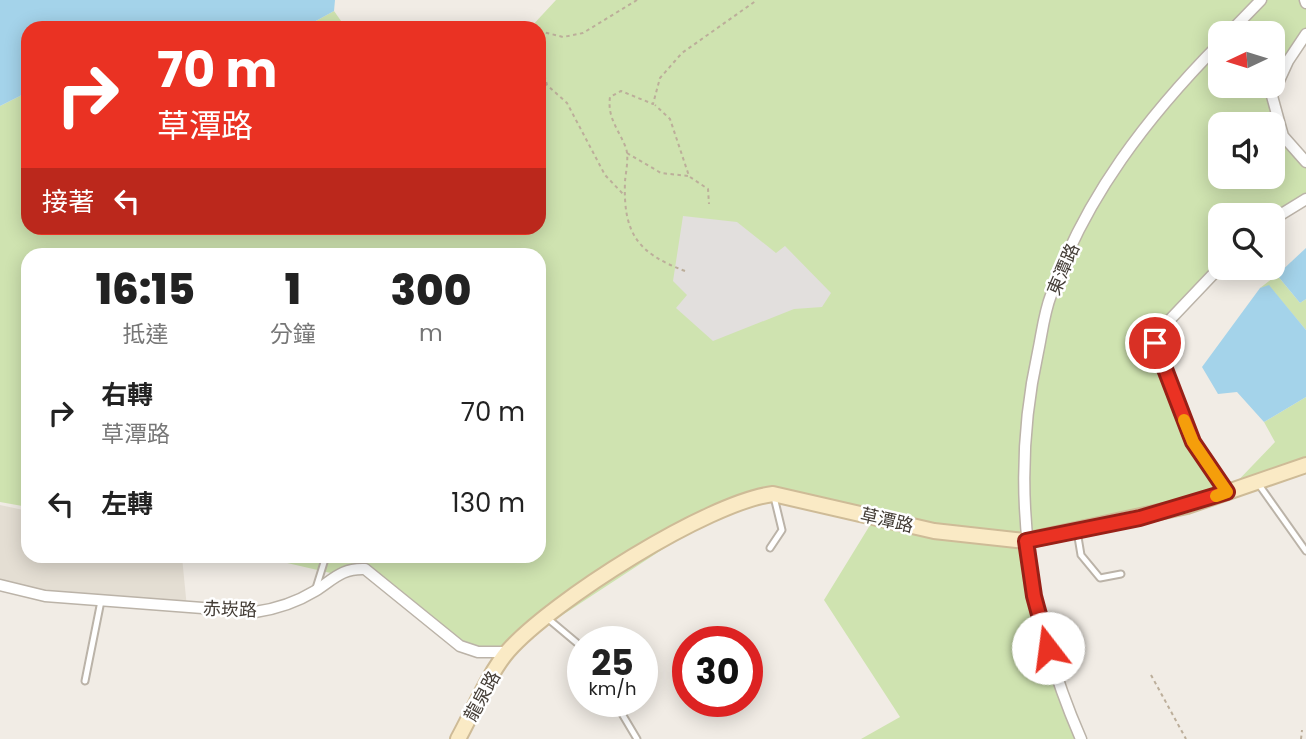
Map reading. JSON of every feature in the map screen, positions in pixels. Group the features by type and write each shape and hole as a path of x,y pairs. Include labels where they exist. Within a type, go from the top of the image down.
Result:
{"street":[{"path":"1241,21 1261,0"},
{"path":"1306,34 1288,61 1272,96 1283,136 1306,162"},
{"name":"東潭路","path":"1081,739 1055,673 1034,596 1026,541 1024,461 1028,400 1050,296 1081,226 1142,128 1208,56"},
{"path":"1285,212 1306,199"},
{"path":"1208,280 1162,328 1155,343 1193,442 1227,492"},
{"name":"草潭路","path":"506,652 544,615 596,580 727,507 753,497 773,494 934,531 1026,541 1175,509 1306,465"},
{"name":"赤崁路","path":"0,585 45,596 255,612 277,608 314,591 335,574 352,568 365,569 460,646 478,652 506,652"},
{"name":"龍泉路","path":"458,739 506,652"}],"lane":[{"path":"1256,482 1306,551"},
{"path":"770,548 782,530 773,494"},
{"path":"1077,531 1081,555 1100,578 1121,574"},
{"path":"314,591 324,563"},
{"path":"85,681 101,601"},
{"path":"544,615 567,634"},
{"path":"624,717 637,739"}],"path":[{"path":"546,33 563,37 583,33 637,0"},
{"path":"653,104 660,78 682,53 757,0"},
{"path":"546,81 567,103 605,175 624,195"},
{"path":"685,271 655,260 629,229 624,195 626,152 608,110 610,97 621,91 653,104 670,119 690,176"},
{"path":"626,152 661,173 690,176 708,189 709,204"},
{"path":"1151,675 1186,739"},
{"path":"1301,739 1302,730"}],"shaded area":[{"path":"683,216 737,222 776,253 785,246 831,293 822,307 794,309 713,341 676,308 687,295 673,281"},
{"path":"0,505 21,510 21,563 183,563 187,608 0,586"}],"green space":[{"path":"556,0 1306,0 1306,34 1285,72 1285,21 1208,21 1208,98 1273,98 1276,112 1208,112 1208,189 1285,189 1285,138 1306,162 1306,200 1285,209 1285,203 1208,203 1208,280 1155,343 1227,492 1026,541 1055,673 1087,739 861,739 900,717 824,600 875,517 773,494 727,507 506,652 478,652 377,578 352,568 335,574 287,563 546,563 546,248 21,248 21,506 0,502 0,106 21,96 21,235 546,235 546,21 536,21"},
{"path":"334,11 341,21 316,21"},
{"path":"1270,280 1281,280 1300,303 1306,299 1306,330 1269,286 1260,288"},
{"path":"1306,397 1306,465 1227,492 1275,442 1264,422"}],"water":[{"path":"0,0 335,0 334,11 316,21 21,21 21,96 0,106"},
{"path":"1306,248 1306,299 1300,303 1281,280 1285,280 1285,268"},
{"path":"1269,285 1306,330 1306,397 1264,422 1237,392 1218,394 1202,367 1260,288"}],"slow traffic":[{"path":"1184,420 1193,442 1227,492 1216,496"}],"route":[{"path":"1048,648 1034,596 1026,541 1140,518 1227,492 1193,442 1155,343"}]}
